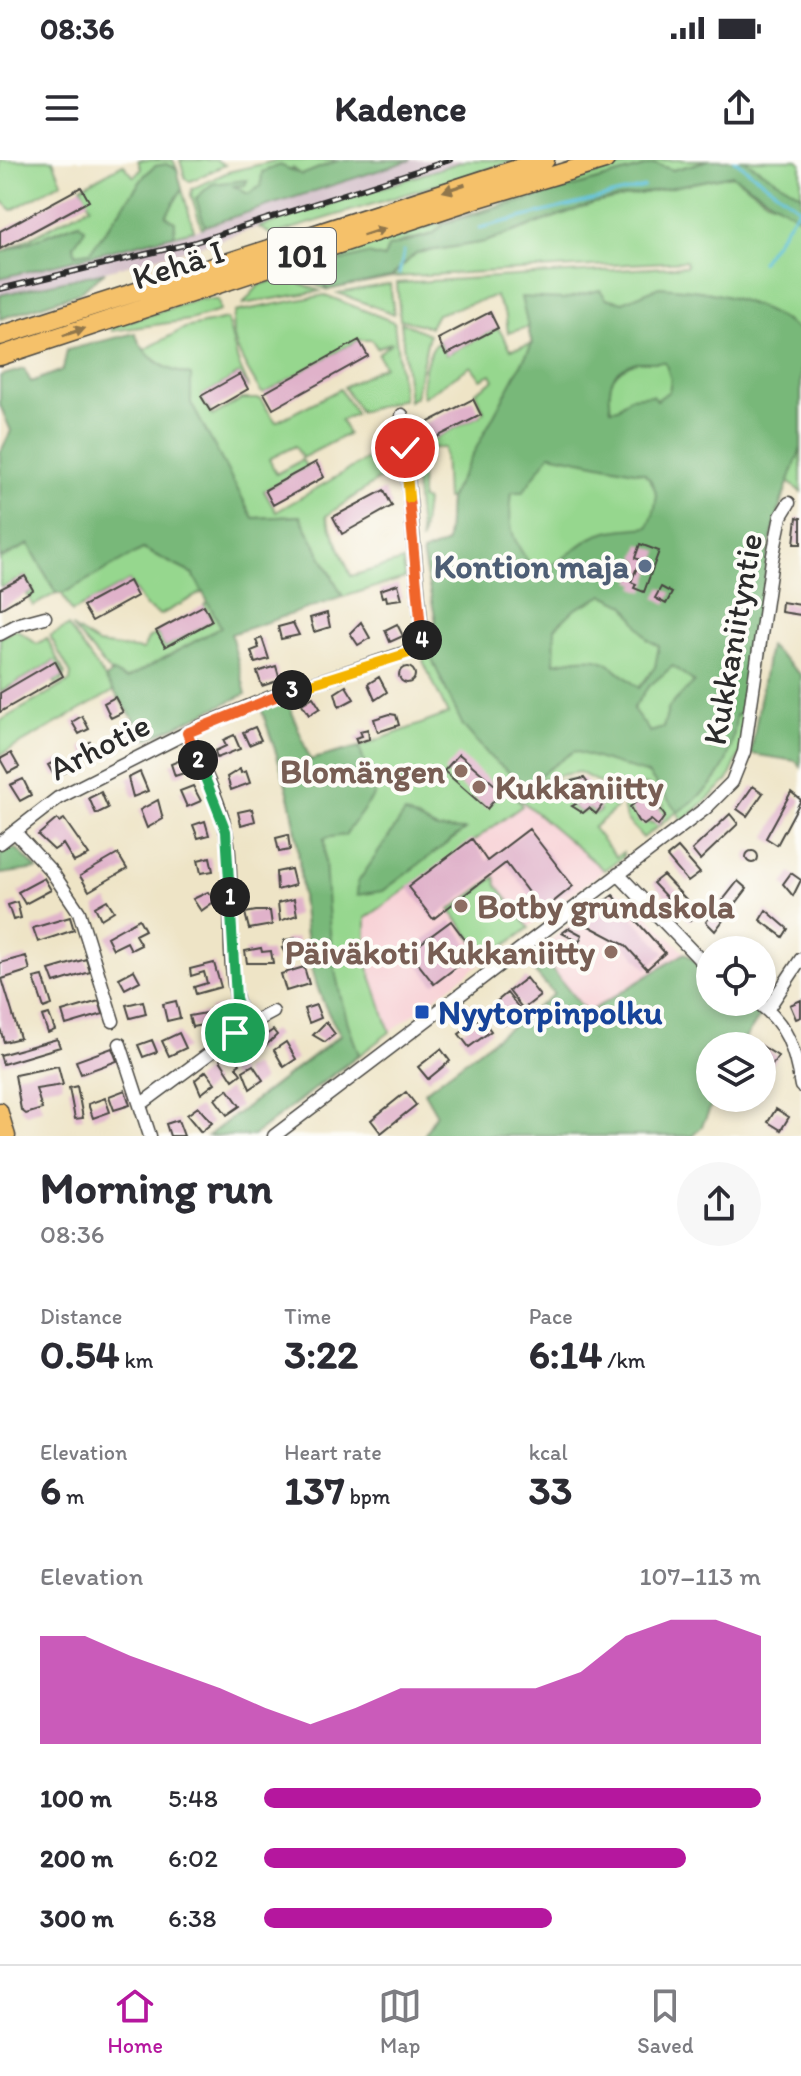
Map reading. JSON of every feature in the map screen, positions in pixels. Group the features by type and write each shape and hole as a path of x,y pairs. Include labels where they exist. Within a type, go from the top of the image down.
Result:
{"highway":[{"name":"Kehä I","path":"0,336 545,160"},
{"name":"Kehä I","path":"0,356 472,200 605,160"}],"main road":[{"path":"0,1110 8,1136"}],"street":[{"name":"Arhotie","path":"0,843 58,798 187,733 271,697 419,648 421,623 402,415"},
{"name":"Kukkaniityntie","path":"274,1136 706,808 732,782 744,752 772,560 781,516 789,503"},
{"path":"0,634 19,624 45,617"},
{"path":"187,733 226,831 234,984 245,1027"},
{"path":"15,832 59,880 79,912 113,1021"},
{"path":"618,874 696,955"},
{"path":"776,996 801,959"},
{"path":"140,1105 245,1027 273,1012"},
{"path":"772,1016 787,1032 801,1086"},
{"path":"120,1044 150,1136"}],"shaded area":[{"path":"411,160 467,160 213,242 72,280 0,295 0,278 193,231"},
{"name":"Botby grundskola","path":"521,791 604,870 390,1032 366,961 366,918 440,830"},
{"name":"Päiväkoti Kukkaniitty","path":"613,890 628,895 685,953 587,1013 537,951"}],"green space":[{"path":"0,160 53,160 62,182 12,210 0,199"},
{"path":"138,160 173,160 177,169 160,166 146,174 90,252 75,255 73,245 79,223 5,251 90,206 81,187 123,164 134,177 141,169"},
{"path":"180,160 216,160 225,165 191,181 186,180"},
{"path":"279,160 339,160 302,175 293,168 248,194 233,186 245,185 247,181 196,198 205,226 202,228 191,195 192,189 228,172"},
{"path":"339,160 411,160 205,226 196,198 212,184 247,180 245,185 234,186 248,194 261,186 262,172 280,165 302,175"},
{"path":"467,160 517,160 272,235 259,227"},
{"path":"643,160 709,160 673,170 655,164 445,223 433,234 401,242 384,258 321,278 327,290 293,274 300,271 299,267"},
{"path":"709,160 744,160 801,195 801,219 732,175 594,203 485,242 416,253 391,277 327,290 321,278 322,266 367,254 384,258 388,247 433,234 445,223 655,164 673,170"},
{"path":"744,160 797,160 801,163 801,195"},
{"path":"167,164 177,169 182,189 166,216 175,222 174,235 0,278 0,253 79,223 85,229 74,245 75,254 90,252 146,174 155,166"},
{"path":"732,175 767,200 801,213 801,492 788,482 769,547 741,751 728,780 683,822 677,812 643,838 626,819 623,806 632,791 637,801 637,821 661,824 659,809 664,805 648,785 634,784 619,793 579,772 539,779 541,783 575,779 576,789 569,795 576,804 573,807 583,813 589,808 596,814 600,811 598,808 603,804 595,794 616,800 617,808 593,828 616,857 623,852 623,857 604,870 515,795 522,806 366,918 366,961 390,1032 253,1136 208,1136 341,1034 326,1008 309,956 291,805 261,707 287,699 310,760 359,747 448,714 423,661 430,649 436,623 422,553 447,543 449,499 446,499 444,448 433,448 429,441 481,415 484,411 475,392 494,380 491,374 481,379 471,366 423,397 425,368 434,346 439,342 446,355 498,328 511,349 532,344 528,327 508,333 506,316 495,296 437,314 430,327 400,319 397,283 687,266 686,261 391,277 416,253 485,242 594,203"},
{"path":"182,189 194,230 174,235 175,222 166,217 169,206"},
{"path":"105,272 78,293 0,319 0,295"},
{"path":"285,277 320,291 243,304 259,285"},
{"path":"390,284 394,314 338,293"},
{"path":"659,287 716,294 768,311 801,332 801,448 781,502 769,547 746,713 736,715 731,747 713,783 678,812 648,774 574,751 526,785 492,759 463,726 430,653 436,621 422,553 447,543 449,499 532,344 521,297 564,299 600,290 606,298 623,302","holes":["665,362 671,380 669,391 657,400 653,395 630,397 618,408 611,409 613,379 628,365","550,454 644,473 653,485 656,498 648,527 599,534 550,566 534,569 516,542 511,525 512,492 523,492","604,595 625,605 648,640 659,646 655,667 639,688 601,660 554,663 555,628 575,609","673,666 694,682 669,707 663,728 650,732 633,709 648,687"]},
{"path":"325,295 394,322 403,399 360,412 344,387 384,366 378,354 392,342 377,348 372,340 359,340 261,392 235,343 235,312"},
{"path":"200,299 218,300 220,311 190,320 112,331 111,327"},
{"path":"227,319 238,362 249,388 239,374 202,396 212,416 242,399 260,399 276,422 340,389 356,414 341,420 348,434 302,458 295,446 269,459 276,474 302,460 307,467 264,491 276,512 367,459 391,455 393,477 378,480 326,516 351,576 403,561 405,578 343,597 300,516 253,518 171,371 142,351 185,328"},
{"path":"401,322 429,334 415,397 409,401"},
{"path":"135,333 144,350 157,362 191,375 191,403 253,518 300,516 343,597 231,634 246,694 148,739 105,679 113,672 126,679 221,627 193,574 143,549 62,594 56,593 29,544 0,559 0,453 11,431 0,405 0,376 24,369 31,382 63,370 67,350"},
{"path":"413,457 421,457 421,499 426,501 421,542"},
{"path":"29,544 56,593 33,606 27,594 33,590 25,576 2,588 0,585 0,559"},
{"path":"143,549 193,574 203,592 160,615 146,607 129,581 72,612 62,594"},
{"path":"208,602 222,627 126,680 112,674 72,627 98,644 143,650 149,637 158,634 165,647 212,621 204,605"},
{"path":"68,626 114,691 0,755 0,721 70,681 71,674 50,636"},
{"path":"16,629 37,644 47,638 65,674 62,681 56,684 54,681 63,676 54,661 0,692 0,638"},
{"path":"769,646 801,675 801,767 796,761 751,754"},
{"path":"287,699 310,760 359,747 375,794 345,835 324,838 329,922 336,974 359,1054 253,1136 208,1136 341,1035 326,1008 309,956 291,805 261,707"},
{"path":"405,813 437,829 465,830 383,891 357,895 358,882"},
{"path":"17,849 37,869 0,874 0,852"},
{"path":"495,877 497,885 529,928 487,959 450,910"},
{"path":"537,951 587,1013 685,953 696,962 696,1016 760,1016 749,1032 696,1032 696,1112 708,1112 701,1128 692,1136 424,1136 436,1113 424,1092 554,994 525,961"}],"building":[{"path":"81,187 89,201 0,249 0,231"},
{"path":"490,312 498,328 446,355 438,339"},
{"path":"359,340 368,356 273,409 264,393"},
{"path":"240,374 248,389 210,411 201,396"},
{"path":"473,399 481,415 429,441 421,426"},
{"path":"316,462 324,477 273,505 265,490"},
{"path":"384,490 392,506 342,534 333,517"},
{"path":"797,517 801,518 801,544 794,544"},
{"name":"Kontion maja","path":"640,544 659,551 644,592 634,588 636,584 631,582 640,560 635,558"},
{"path":"25,576 33,590 0,609 0,589"},
{"path":"129,581 137,596 92,621 83,606"},
{"path":"398,584 402,599 387,601 386,596 382,597 380,590"},
{"path":"661,587 672,593 666,604 655,598"},
{"path":"782,602 801,605 801,615 781,612"},
{"path":"204,605 212,621 165,647 156,631"},
{"path":"327,613 330,627 314,632 310,618"},
{"path":"361,622 370,638 358,645 350,633"},
{"path":"293,623 299,635 281,639 278,627"},
{"path":"397,624 403,636 390,642 385,630"},
{"path":"262,638 269,659 255,663 251,651 259,648 256,640"},
{"path":"55,661 63,676 0,712 0,693"},
{"path":"276,666 280,680 262,686 257,672"},
{"path":"404,667 410,667 415,675 413,681 404,683 399,678 399,672"},
{"path":"379,677 387,692 375,700 368,684"},
{"path":"346,686 354,699 339,707 335,693"},
{"path":"115,697 123,712 111,718 104,703"},
{"path":"313,697 320,708 309,715 302,704"},
{"path":"396,715 399,725 378,732 374,719"},
{"path":"82,716 89,729 79,734 72,722"},
{"path":"128,723 135,736 124,741 118,729"},
{"path":"255,727 261,740 249,745 243,732"},
{"path":"368,729 369,739 357,743 355,738 362,736 360,731"},
{"path":"234,735 240,749 217,758 215,751 226,746 223,740"},
{"path":"90,742 97,755 88,760 81,748"},
{"path":"11,753 19,767 8,773 0,759"},
{"path":"459,754 502,791 487,809 444,771"},
{"path":"60,759 66,772 55,777 48,765"},
{"path":"183,759 187,772 175,776 171,764"},
{"path":"240,769 241,773 246,771 250,783 231,790 227,777"},
{"path":"140,772 148,791 133,797 128,778"},
{"path":"584,778 603,804 596,814 589,808 583,813 572,806 576,804 569,795 576,789 572,781"},
{"path":"23,779 31,795 20,801 10,785"},
{"path":"193,786 201,801 187,807 180,791"},
{"path":"753,786 763,793 747,816 737,809"},
{"path":"645,790 665,816 658,826 651,820 644,825 638,821 630,807 637,801 634,793"},
{"path":"101,792 108,808 96,814 89,798"},
{"path":"791,792 801,800 777,845 766,838"},
{"path":"158,800 163,819 147,828 140,810"},
{"path":"252,809 255,821 241,825 238,812"},
{"path":"730,814 738,824 700,860 692,850"},
{"path":"57,819 59,822 64,819 89,855 74,862 63,844 54,850 38,835"},
{"path":"205,821 209,835 198,838 193,825"},
{"path":"529,829 573,886 542,911 506,863 433,919 408,887 472,839 487,861"},
{"path":"288,835 290,850 279,852 276,838"},
{"path":"678,848 700,873 688,882 667,857"},
{"path":"752,851 758,857 752,863 746,857"},
{"path":"118,854 127,869 89,891 80,876"},
{"path":"210,857 213,871 201,873 198,860"},
{"path":"291,869 295,885 277,890 276,872"},
{"path":"791,873 801,880 793,896 783,884"},
{"path":"663,875 699,913 689,921 653,883"},
{"path":"44,878 51,890 25,904 18,892"},
{"path":"738,881 747,889 715,931 706,922"},
{"path":"208,892 215,901 201,911 193,899"},
{"path":"613,895 665,953 647,969 625,945 587,925 598,906 614,914 618,906 606,900"},
{"path":"294,899 297,915 280,921 278,903"},
{"path":"107,900 114,911 101,919 95,907"},
{"path":"17,902 21,918 13,920 8,905"},
{"path":"766,910 788,929 783,937 760,920"},
{"path":"270,911 272,925 249,929 245,913"},
{"path":"70,917 74,930 38,942 33,928"},
{"path":"139,919 145,930 135,935 141,945 131,950 127,942 113,949 107,937"},
{"path":"451,921 475,953 434,984 409,952"},
{"path":"569,928 582,935 579,942 562,933"},
{"path":"297,938 300,957 288,959 282,948 285,947 284,940"},
{"path":"261,948 262,952 271,951 273,963 247,963 245,951"},
{"path":"26,956 30,970 2,979 20,1038 4,1042 0,1028 0,963"},
{"path":"86,959 90,972 54,983 49,970"},
{"path":"214,963 221,987 196,994 194,987 207,983 204,972 191,976 190,969"},
{"path":"304,967 309,984 286,991 281,974"},
{"path":"134,970 140,981 125,989 119,978"},
{"path":"43,976 52,1005 44,1008 34,978"},
{"path":"526,978 540,996 523,1009 509,991"},
{"path":"507,993 522,1012 504,1025 490,1007"},
{"path":"801,1000 801,1017 796,1019 790,1005"},
{"path":"99,1001 103,1014 66,1025 62,1012"},
{"path":"143,1001 146,1014 130,1018 126,1005"},
{"path":"176,1001 180,1018 167,1021 163,1004"},
{"path":"316,1005 321,1018 309,1023 304,1009"},
{"path":"226,1006 229,1017 212,1020 210,1009"},
{"path":"206,1013 208,1024 192,1027 189,1016"},
{"path":"49,1014 55,1030 48,1033 42,1016"},
{"path":"481,1018 491,1031 469,1047 459,1034"},
{"path":"326,1022 335,1034 325,1042 313,1035"},
{"path":"273,1030 277,1035 258,1053 248,1040 259,1032 263,1037"},
{"path":"179,1033 186,1048 169,1056 162,1041"},
{"path":"57,1039 60,1047 3,1064 0,1055"},
{"path":"152,1040 157,1052 143,1057 138,1045"},
{"path":"286,1042 296,1059 284,1067 274,1050"},
{"path":"112,1048 117,1061 81,1074 76,1061"},
{"path":"441,1049 450,1061 428,1079 418,1067"},
{"path":"231,1052 240,1064 236,1067 241,1074 233,1080 220,1060"},
{"path":"253,1065 263,1080 250,1089 243,1071"},
{"path":"58,1066 63,1085 36,1089 42,1109 26,1114 21,1110 15,1075"},
{"path":"206,1071 215,1083 201,1094 195,1080"},
{"path":"77,1086 83,1118 75,1119 69,1088"},
{"path":"228,1089 240,1106 227,1115 215,1099"},
{"path":"125,1090 130,1105 114,1110 109,1096"},
{"path":"406,1092 416,1105 381,1133 371,1120"},
{"path":"105,1098 110,1112 93,1118 88,1104"},
{"path":"198,1107 212,1123 201,1132 187,1115"},
{"path":"776,1109 789,1117 781,1130 768,1122"},
{"path":"178,1120 184,1136 170,1136 166,1124"}],"waterway":[{"path":"734,160 801,209"},
{"path":"480,228 644,187"},
{"path":"761,262 800,207"},
{"path":"399,274 404,251"}],"railway":[{"path":"0,289 192,243 450,160"}],"place":[{"name":"Kontion maja","path":"645,566"},
{"name":"Blomängen","path":"461,771"},
{"name":"Kukkaniitty","path":"479,787"},
{"name":"Botby grundskola","path":"461,906"},
{"name":"Päiväkoti Kukkaniitty","path":"611,952"},
{"name":"Nyytorpinpolku","path":"422,1012"}],"route":[{"path":"235,1033 245,1027 234,984 226,831 187,733 249,705 419,648 421,623 405,448"}]}
